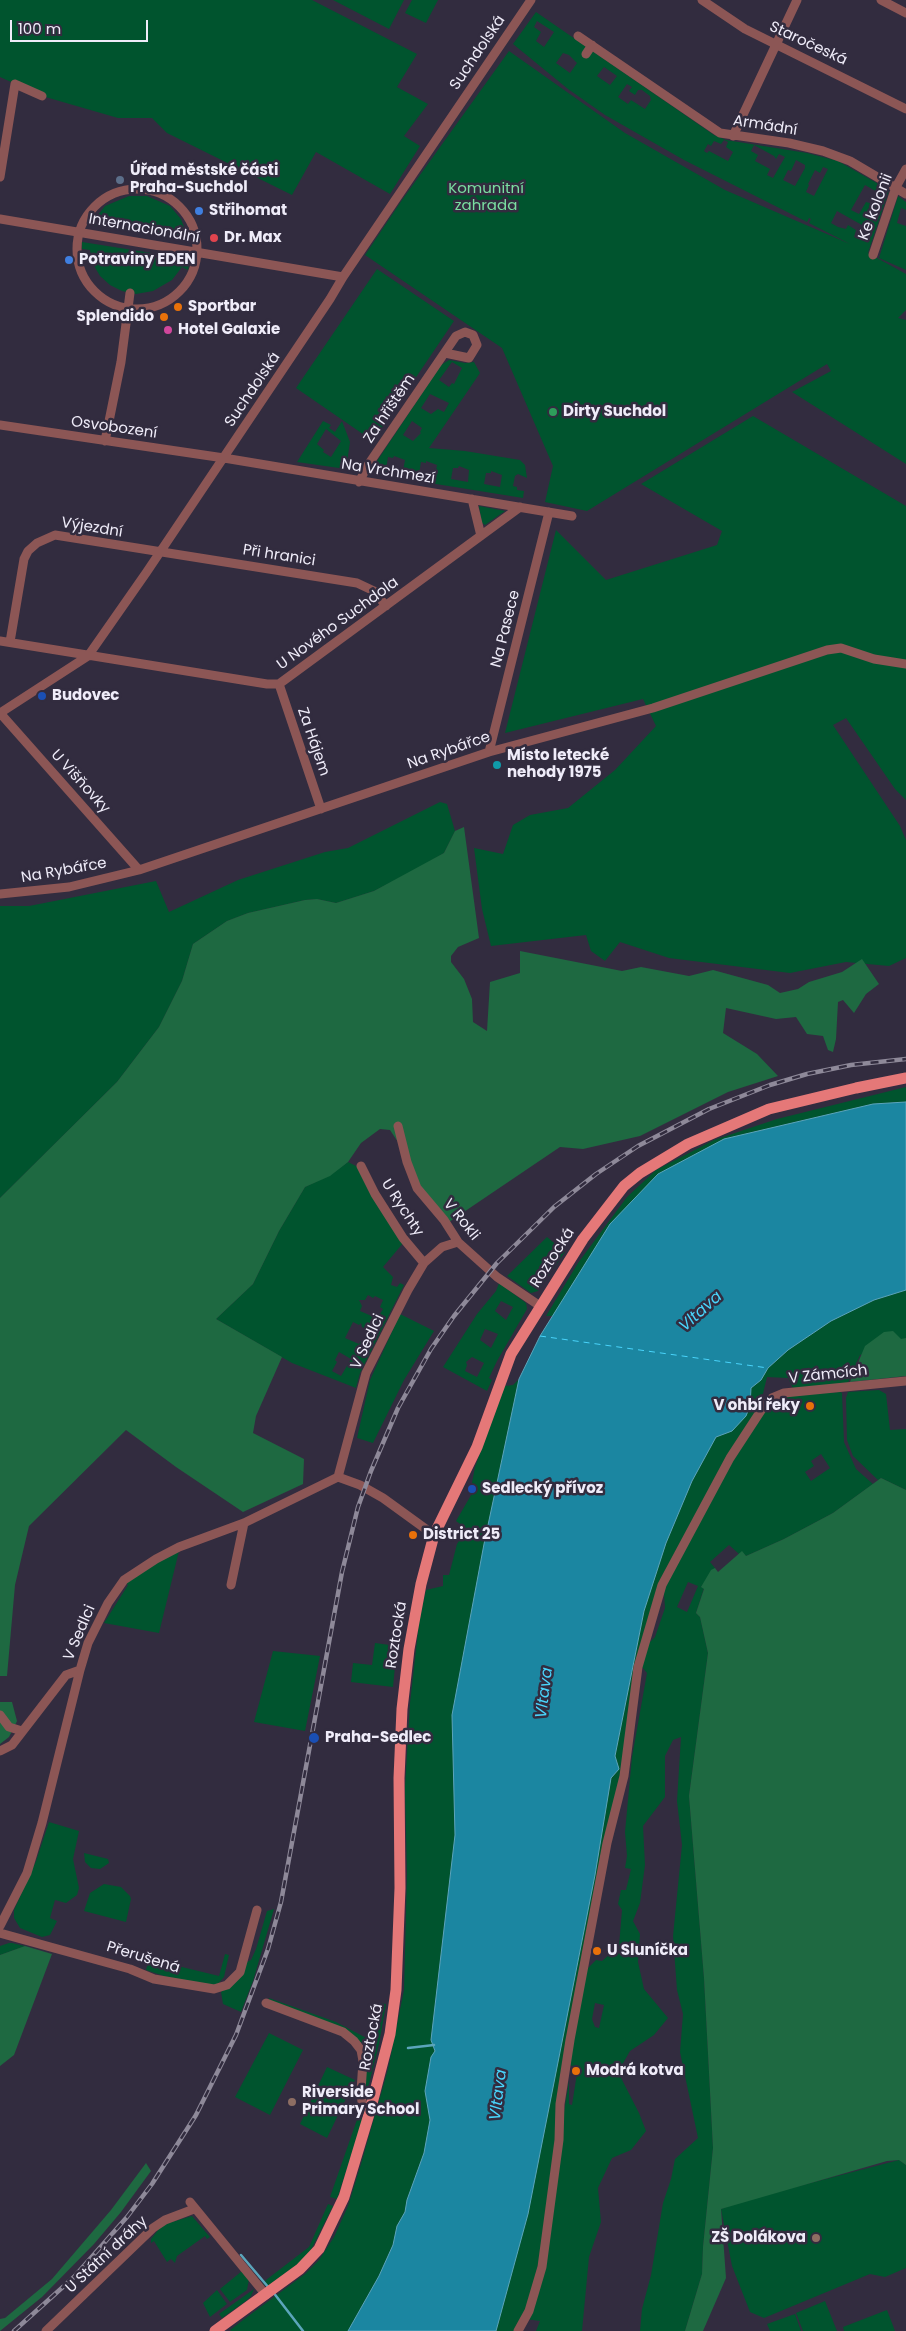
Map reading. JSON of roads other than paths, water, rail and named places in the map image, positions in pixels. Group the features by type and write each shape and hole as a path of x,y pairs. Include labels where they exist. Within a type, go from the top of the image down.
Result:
{"main road":[{"name":"Roztocká","path":"214,2331 300,2269 319,2249 344,2197 370,2111 390,2034 396,1990 400,1888 399,1778 402,1709 408,1659 421,1584 434,1535 477,1447 511,1354 583,1239 624,1186 640,1173 688,1144 769,1109 906,1078"}],"street":[{"name":"Suchdolská","path":"0,713 88,656 224,458 343,277 531,0"},
{"name":"Staročeská","path":"702,0 745,29 906,108"},
{"path":"733,136 797,0"},
{"path":"881,0 906,13"},
{"name":"Armádní","path":"578,36 720,133 823,150 850,161 906,194"},
{"path":"586,54 592,45"},
{"path":"0,177 15,84 42,96"},
{"name":"Ke kolonii","path":"872,255 896,187 906,169"},
{"path":"146,189 166,196 183,210 194,230 197,252 191,275 176,295 153,307 128,308 104,299 86,281 77,257 79,231 90,210 102,199 121,190 146,189"},
{"name":"Internacionální","path":"0,219 343,277"},
{"path":"105,441 121,362 130,293"},
{"name":"Za hřištěm","path":"360,482 368,465 445,353"},
{"name":"Osvobození","path":"0,425 224,458"},
{"name":"Na Vrchmezí","path":"224,458 572,516"},
{"path":"472,499 481,536"},
{"name":"U Nového Suchdola","path":"0,641 267,684 278,684 520,507"},
{"name":"Na Pasece","path":"489,752 549,512"},
{"name":"Výjezdní","path":"10,642 24,559 28,551 45,538 55,536 159,553"},
{"name":"Při hranici","path":"159,553 357,583 374,591 386,606"},
{"name":"Na Rybářce","path":"0,894 69,887 139,870 489,752 653,708 827,650 841,648 874,659 906,664"},
{"name":"Za Hájem","path":"278,684 321,809"},
{"name":"U Višňovky","path":"0,713 139,870"},
{"name":"V Rokli","path":"398,1126 406,1162 417,1188 444,1220 458,1242 497,1278 540,1306"},
{"name":"U Rychty","path":"361,1166 375,1194 403,1238 424,1263"},
{"name":"V Sedlci","path":"0,1926 26,1873 42,1823 80,1670 88,1643 100,1615 124,1580 156,1559 244,1523 338,1477 366,1373 408,1290 424,1263 442,1247 458,1242"},
{"name":"V Zámcích","path":"518,2331 529,2311 542,2267 559,2140 560,2104 570,2040 606,1843 624,1776 638,1667 662,1585 730,1458 762,1409 772,1398 784,1393 906,1381"},
{"path":"338,1477 360,1485 383,1498 434,1535"},
{"path":"231,1584 244,1523"},
{"path":"0,1751 12,1745 66,1675 80,1670"},
{"path":"0,1716 9,1727 22,1731"},
{"name":"Přerušená","path":"0,1933 130,1969 154,1979 214,1989 227,1985 240,1972 257,1910"},
{"path":"266,2003 343,2032 354,2041 360,2050 363,2061 360,2091 362,2102 370,2111"},
{"name":"U Státní dráhy","path":"46,2331 153,2228 192,2206 266,2295"}],"water":[{"name":"Vltava","path":"906,1102 906,1290 874,1300 831,1321 788,1350 768,1368 761,1380 751,1388 750,1406 746,1416 732,1431 716,1437 692,1481 666,1543 644,1611 615,1756 619,1769 611,1778 595,1875 528,2214 496,2331 348,2331 379,2276 393,2245 397,2226 405,2212 407,2200 424,2153 430,2120 425,2091 431,2057 435,2051 431,2040 455,1835 452,1715 484,1544 519,1379 540,1336 610,1224 658,1174 724,1139 873,1104"}],"waterway":[{"path":"408,2048 434,2045"},
{"path":"241,2255 269,2288"},
{"path":"273,2292 303,2331"}],"railway":[{"path":"14,2331 74,2277 127,2217 152,2184 196,2115 236,2035 268,1949 281,1902 342,1572 358,1507 398,1408 431,1349 454,1316 497,1263 554,1207 596,1174 638,1146 709,1109 770,1085 807,1074 851,1065 906,1059"}],"place":[{"name":"Úřad městské části Praha-Suchdol","path":"120,180"},
{"name":"Střihomat","path":"199,211"},
{"name":"Dr. Max","path":"214,238"},
{"name":"Potraviny EDEN","path":"69,260"},
{"name":"Sportbar","path":"178,307"},
{"name":"Splendido","path":"164,317"},
{"name":"Hotel Galaxie","path":"168,330"},
{"name":"Dirty Suchdol","path":"553,412"},
{"name":"Budovec","path":"42,696"},
{"name":"Místo letecké nehody 1975","path":"497,765"},
{"name":"V ohbí řeky","path":"810,1406"},
{"name":"Sedlecký přívoz","path":"472,1489"},
{"name":"District 25","path":"413,1535"},
{"name":"Praha-Sedlec","path":"314,1738"},
{"name":"U Sluníčka","path":"597,1951"},
{"name":"Modrá kotva","path":"576,2071"},
{"name":"Riverside Primary School","path":"292,2102"},
{"name":"ZŠ Dolákova","path":"816,2238"}],"park label":[{"name":"Komunitní zahrada","path":"486,198"}]}
